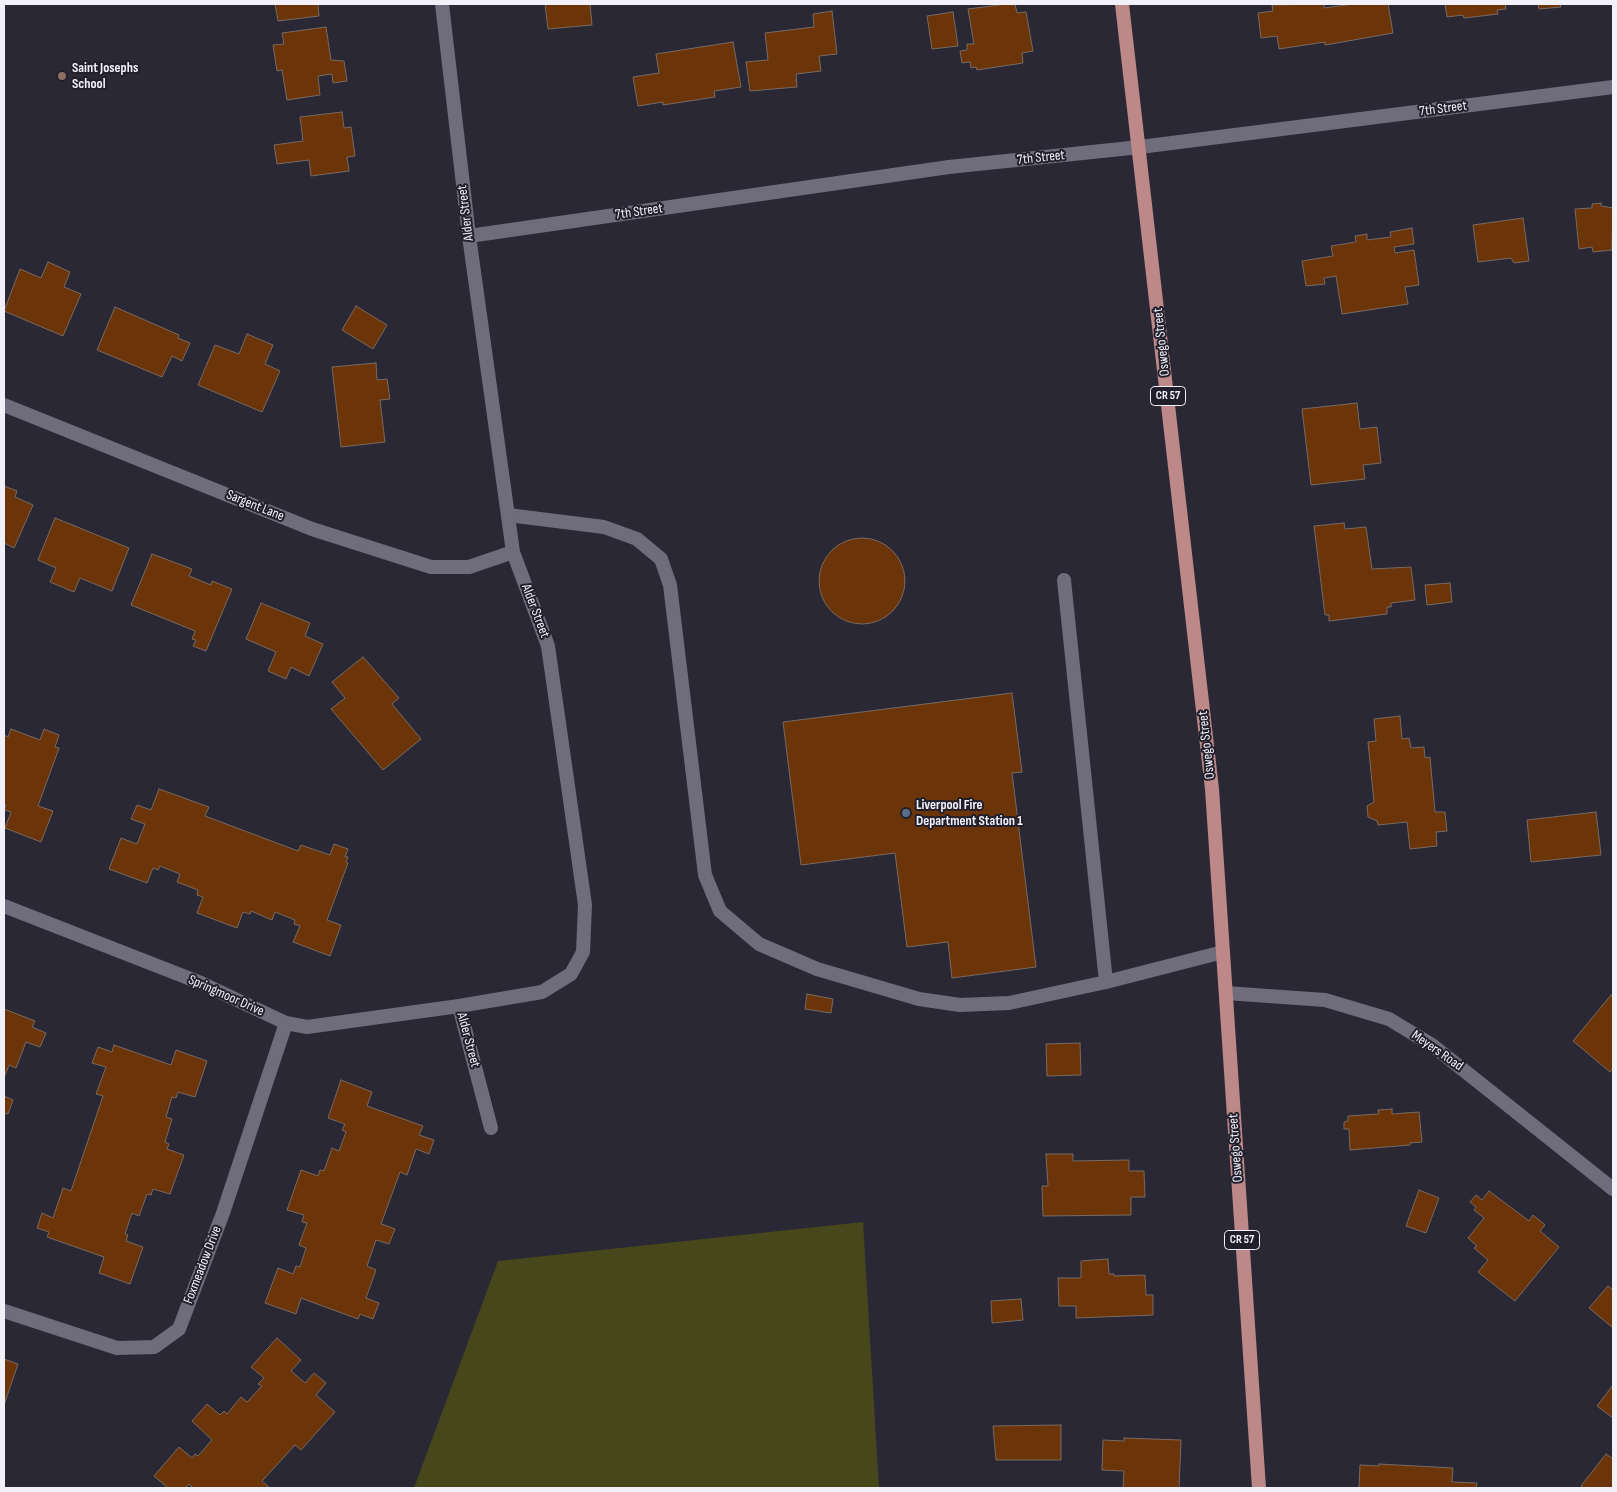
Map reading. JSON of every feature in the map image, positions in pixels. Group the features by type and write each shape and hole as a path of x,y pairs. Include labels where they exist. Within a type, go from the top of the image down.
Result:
{"main road":[{"name":"Oswego Street","path":"1122,4 1140,147 1212,790 1259,1488"}],"street":[{"name":"Alder Street","path":"442,4 469,236 513,552 548,646 585,905 583,952 571,974 542,992 459,1006 491,1128"},
{"name":"7th Street","path":"469,236 949,167 1140,147 1613,88"},
{"name":"Sargent Lane","path":"4,405 312,529 431,568 469,567 513,552"},
{"path":"508,515 604,527 638,539 661,559 670,585 705,875 720,911 759,944 817,969 919,999 960,1006 1009,1003 1106,982 1223,952"},
{"path":"1064,580 1106,982"},
{"name":"Springmoor Drive","path":"4,906 201,983 286,1023 307,1027 459,1006"},
{"name":"Meyers Road","path":"1226,993 1325,1000 1388,1019 1432,1045 1613,1188"},
{"name":"Foxmeadow Drive","path":"4,1311 117,1348 154,1347 179,1329 223,1213 286,1023"}],"shaded area":[{"path":"863,1222 879,1488 414,1488 498,1261"}],"building":[{"path":"275,4 318,4 319,16 278,21"},
{"path":"545,4 590,4 592,25 548,29"},
{"path":"1015,4 1017,13 1026,12 1033,51 1022,53 1023,63 977,70 976,67 971,68 970,62 962,63 960,51 967,50 967,44 974,44 968,9"},
{"path":"1324,4 1324,8 1353,4 1388,4 1393,33 1325,45 1325,42 1279,49 1277,36 1261,38 1258,13 1273,11 1272,5"},
{"path":"1445,4 1505,4 1506,9 1497,10 1498,14 1464,18 1463,15 1447,17"},
{"path":"1538,4 1560,4 1561,7 1539,9"},
{"path":"832,11 837,54 819,56 821,71 796,74 797,87 750,91 746,62 768,60 765,33 814,27 813,14"},
{"path":"953,12 958,46 932,49 927,16"},
{"path":"326,27 331,60 344,61 347,81 333,83 332,74 318,76 320,95 287,100 282,70 277,71 273,45 284,44 282,33"},
{"path":"733,42 741,87 714,91 715,97 663,105 663,102 638,106 633,77 659,73 656,54"},
{"path":"342,112 344,128 351,127 355,156 347,157 349,171 311,176 309,160 277,164 274,145 303,141 300,117"},
{"path":"1601,203 1601,206 1613,208 1612,250 1593,252 1592,247 1579,249 1575,209 1592,208 1592,204"},
{"path":"1523,218 1529,261 1514,263 1511,258 1478,262 1473,225"},
{"path":"1412,228 1414,244 1394,247 1395,253 1414,250 1419,285 1405,287 1408,304 1342,314 1336,276 1324,278 1325,284 1306,286 1302,261 1333,256 1331,246 1356,242 1355,236 1367,234 1367,240 1391,237 1390,232"},
{"path":"48,262 70,272 64,287 81,294 63,336 4,311 20,269 41,278"},
{"path":"356,306 387,325 373,349 342,330"},
{"path":"115,307 179,335 178,338 190,343 182,361 172,356 162,377 97,350"},
{"path":"247,334 273,345 265,364 280,371 262,412 198,385 215,345 239,354"},
{"path":"376,363 377,380 387,379 390,399 380,400 385,442 341,447 332,367"},
{"path":"1357,403 1360,429 1377,427 1381,463 1363,465 1365,479 1311,485 1302,409"},
{"path":"4,486 17,491 15,497 33,505 14,548 4,543"},
{"path":"55,518 129,548 112,591 80,578 74,592 50,582 56,568 38,560"},
{"path":"1344,523 1345,529 1366,527 1372,569 1411,567 1415,600 1391,603 1391,607 1387,607 1387,614 1329,621 1329,615 1325,615 1314,526"},
{"path":"862,538 878,541 886,545 898,557 902,565 905,581 902,597 898,605 886,617 878,621 862,624 846,621 838,617 826,605 822,597 819,581 822,565 826,557 838,545 846,541"},
{"path":"152,554 192,569 189,576 211,585 212,581 232,589 206,651 193,646 196,640 192,639 195,631 131,605"},
{"path":"1450,583 1452,602 1427,605 1425,585"},
{"path":"261,603 310,623 305,636 323,644 309,676 291,667 286,679 268,671 276,652 246,639"},
{"path":"363,657 399,698 392,704 421,739 383,770 331,709 345,698 332,682"},
{"name":"Liverpool Fire Department Station 1","path":"1012,693 1022,772 1012,773 1036,967 952,978 948,942 907,947 895,853 801,865 783,722"},
{"path":"1400,716 1402,739 1409,738 1411,748 1424,747 1425,758 1430,757 1435,812 1445,812 1447,831 1436,832 1437,846 1410,849 1407,822 1378,825 1377,821 1368,817 1367,806 1374,802 1368,742 1376,741 1374,719"},
{"path":"11,729 40,740 44,729 59,735 55,747 59,748 38,806 53,811 41,842 5,828 11,812 4,810 6,805 4,804 4,735 8,737"},
{"path":"159,789 209,807 205,816 298,851 301,845 330,855 334,844 348,849 345,857 348,857 346,862 348,863 327,920 341,925 330,956 293,942 300,926 294,924 295,920 275,912 272,920 251,911 250,914 243,912 237,928 197,913 203,897 197,895 198,890 177,882 180,874 160,866 158,870 153,868 147,883 109,869 121,838 137,844 145,824 131,819 137,805 151,810"},
{"path":"1596,812 1601,855 1531,862 1527,820"},
{"path":"807,994 833,999 831,1013 805,1009"},
{"path":"1611,995 1613,996 1613,1068 1610,1072 1573,1041"},
{"path":"4,1009 35,1021 32,1027 46,1033 40,1047 26,1042 16,1068 9,1065 4,1078"},
{"path":"1080,1043 1081,1075 1047,1076 1046,1044"},
{"path":"114,1045 171,1065 176,1050 207,1061 195,1097 178,1092 176,1098 172,1097 166,1117 172,1119 165,1142 169,1144 167,1149 184,1155 170,1194 153,1189 151,1195 147,1194 139,1216 132,1213 125,1234 128,1235 126,1241 143,1247 130,1284 99,1273 104,1257 47,1237 49,1232 37,1228 42,1213 53,1218 63,1188 71,1191 103,1096 96,1094 106,1067 92,1063 98,1047 112,1052"},
{"path":"341,1080 372,1092 367,1106 423,1126 419,1135 434,1140 429,1154 416,1149 407,1175 400,1172 381,1224 395,1229 389,1244 376,1240 367,1266 376,1270 366,1298 379,1303 373,1319 360,1314 358,1319 301,1298 296,1314 265,1303 278,1268 293,1274 296,1266 300,1267 306,1248 299,1245 307,1223 302,1222 304,1215 287,1210 301,1170 318,1176 320,1170 324,1171 332,1148 339,1151 346,1132 342,1130 345,1124 328,1118"},
{"path":"4,1096 13,1100 8,1114 4,1113"},
{"path":"1392,1109 1392,1114 1419,1112 1422,1142 1410,1143 1410,1145 1350,1150 1349,1129 1344,1129 1344,1122 1348,1121 1348,1116 1379,1114 1378,1110"},
{"path":"1046,1154 1073,1154 1073,1161 1129,1160 1129,1171 1144,1171 1145,1197 1131,1197 1131,1215 1043,1216 1042,1186 1048,1186"},
{"path":"1419,1190 1439,1198 1426,1233 1406,1226"},
{"path":"1489,1191 1529,1221 1533,1215 1545,1225 1540,1231 1559,1247 1515,1301 1478,1272 1488,1260 1474,1248 1477,1246 1468,1238 1484,1218 1474,1210 1476,1207 1470,1202 1476,1195 1482,1200"},
{"path":"1108,1259 1109,1274 1114,1274 1114,1276 1145,1275 1146,1295 1153,1295 1153,1315 1076,1318 1076,1306 1059,1306 1058,1278 1081,1278 1081,1261"},
{"path":"1608,1286 1613,1290 1613,1328 1589,1308"},
{"path":"1021,1299 1023,1320 992,1323 991,1301"},
{"path":"277,1338 301,1360 291,1371 305,1383 314,1373 326,1383 316,1395 335,1412 301,1450 295,1445 262,1481 268,1486 266,1488 193,1488 189,1484 185,1488 168,1488 154,1476 179,1447 192,1458 195,1454 198,1456 212,1440 192,1421 207,1404 220,1415 224,1411 227,1414 241,1397 247,1402 262,1386 258,1384 264,1378 251,1367"},
{"path":"4,1359 18,1364 4,1405"},
{"path":"1613,1385 1613,1418 1597,1406"},
{"path":"1061,1425 1061,1460 996,1460 993,1426"},
{"path":"1124,1438 1181,1440 1179,1488 1123,1488 1124,1471 1102,1470 1103,1440 1124,1441"},
{"path":"1606,1454 1613,1459 1613,1488 1584,1488 1581,1486"},
{"path":"1379,1464 1453,1468 1452,1482 1477,1483 1476,1488 1359,1488 1360,1465 1379,1466"}],"place":[{"name":"Saint Josephs School","path":"62,76"},
{"name":"Liverpool Fire Department Station 1","path":"906,813"}]}
